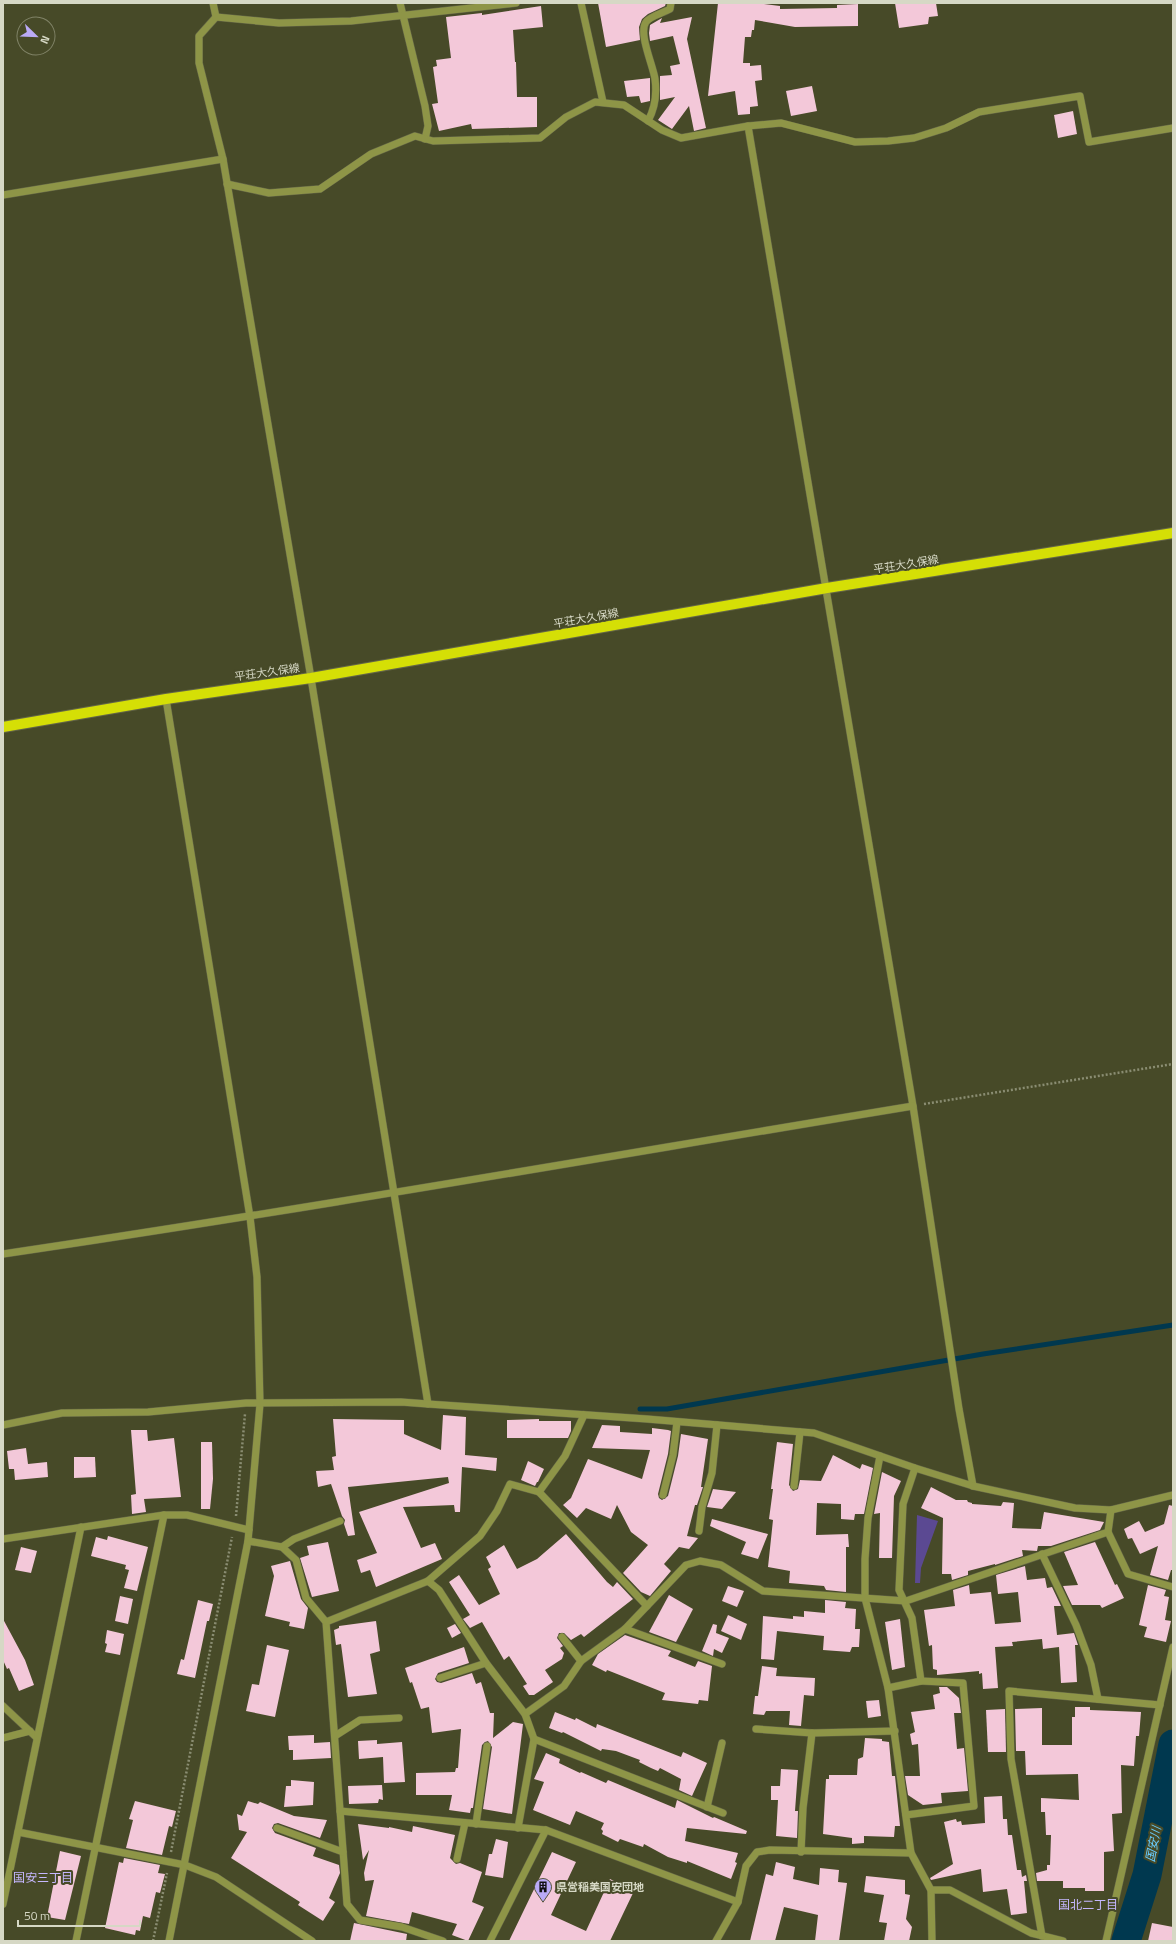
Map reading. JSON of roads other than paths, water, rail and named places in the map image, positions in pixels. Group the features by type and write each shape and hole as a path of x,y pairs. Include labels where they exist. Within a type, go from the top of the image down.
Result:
{"main road":[{"name":"平荘大久保線","path":"3,727 166,699 311,678 827,588 1173,533"}],"street":[{"path":"213,3 216,17"},
{"path":"400,3 428,126 425,139"},
{"path":"216,17 279,23 351,21 404,16 457,8 516,3"},
{"path":"581,3 602,102"},
{"path":"648,121 653,112 655,100 655,80 652,62 644,41 643,26 647,20 670,9 672,3"},
{"path":"216,17 199,36 199,63 223,159 311,678 428,1404"},
{"path":"227,184 269,193 320,189 371,154 415,136 433,141 540,138 566,117 595,102 624,105 662,130 681,138 748,126 781,123 855,142 888,141 914,138 946,128 979,112 1080,96 1089,142 1173,128"},
{"path":"748,126 913,1106 959,1409 973,1486"},
{"path":"3,195 223,159"},
{"path":"166,699 250,1217 257,1277 260,1404 250,1530 169,1941"},
{"path":"3,1254 250,1217 913,1106"},
{"path":"3,1426 62,1413 148,1412 246,1403 401,1402 814,1433 915,1468 973,1486 1075,1508 1111,1510 1173,1495"},
{"path":"538,1492 565,1456 584,1415"},
{"path":"663,1495 673,1455 677,1422"},
{"path":"699,1531 702,1507 712,1473 717,1425"},
{"path":"794,1486 800,1432"},
{"path":"880,1456 868,1518 865,1559 865,1598 888,1688 896,1731 911,1853 931,1890 932,1941"},
{"path":"915,1468 903,1504 899,1590 906,1601 912,1618 921,1681"},
{"path":"326,1622 428,1581 480,1536 497,1511 510,1484 538,1492 647,1606"},
{"path":"1111,1510 1108,1532 1128,1574 1173,1587"},
{"path":"3,1539 164,1515 186,1515 250,1530"},
{"path":"76,1941 164,1515"},
{"path":"282,1546 294,1539 340,1521"},
{"path":"3,1904 36,1737 81,1527"},
{"path":"525,1714 564,1686 581,1661 625,1629 686,1565 700,1561 721,1565 763,1591 906,1601 1108,1532"},
{"path":"248,1540 282,1546 296,1560 306,1598 326,1622 347,1904 360,1920 402,1927 443,1941"},
{"path":"1042,1554 1076,1625 1091,1665 1098,1699"},
{"path":"428,1581 439,1590 486,1663 525,1714 534,1739 518,1828"},
{"path":"625,1629 722,1664"},
{"path":"562,1637 581,1661"},
{"path":"1106,1941 1173,1647"},
{"path":"440,1678 486,1663"},
{"path":"888,1688 921,1681 963,1683 974,1806 906,1815"},
{"path":"1042,1936 1011,1759 1009,1691 1160,1706"},
{"path":"3,1706 36,1737"},
{"path":"335,1736 360,1720 399,1718"},
{"path":"756,1729 812,1732 896,1731"},
{"path":"3,1738 30,1731"},
{"path":"801,1852 803,1808 812,1732"},
{"path":"534,1739 723,1813"},
{"path":"707,1807 722,1743"},
{"path":"476,1824 487,1746"},
{"path":"340,1811 546,1830 738,1902"},
{"path":"457,1859 465,1823"},
{"path":"277,1828 343,1852"},
{"path":"490,1941 546,1830"},
{"path":"18,1832 185,1865 216,1877 312,1941"},
{"path":"716,1941 738,1902 746,1866 757,1852 770,1850 801,1852 911,1853"},
{"path":"931,1890 950,1890 1031,1933 1063,1941"}],"waterway":[{"path":"640,1409 667,1409 983,1354 1173,1325"},
{"name":"国安川","path":"1126,1941 1147,1875 1173,1744"}],"place":[{"name":"県営稲美国安団地","path":"543,1902"}],"district":[{"name":"国安三丁目","path":"43,1877"},
{"name":"国北二丁目","path":"1088,1904"}]}
